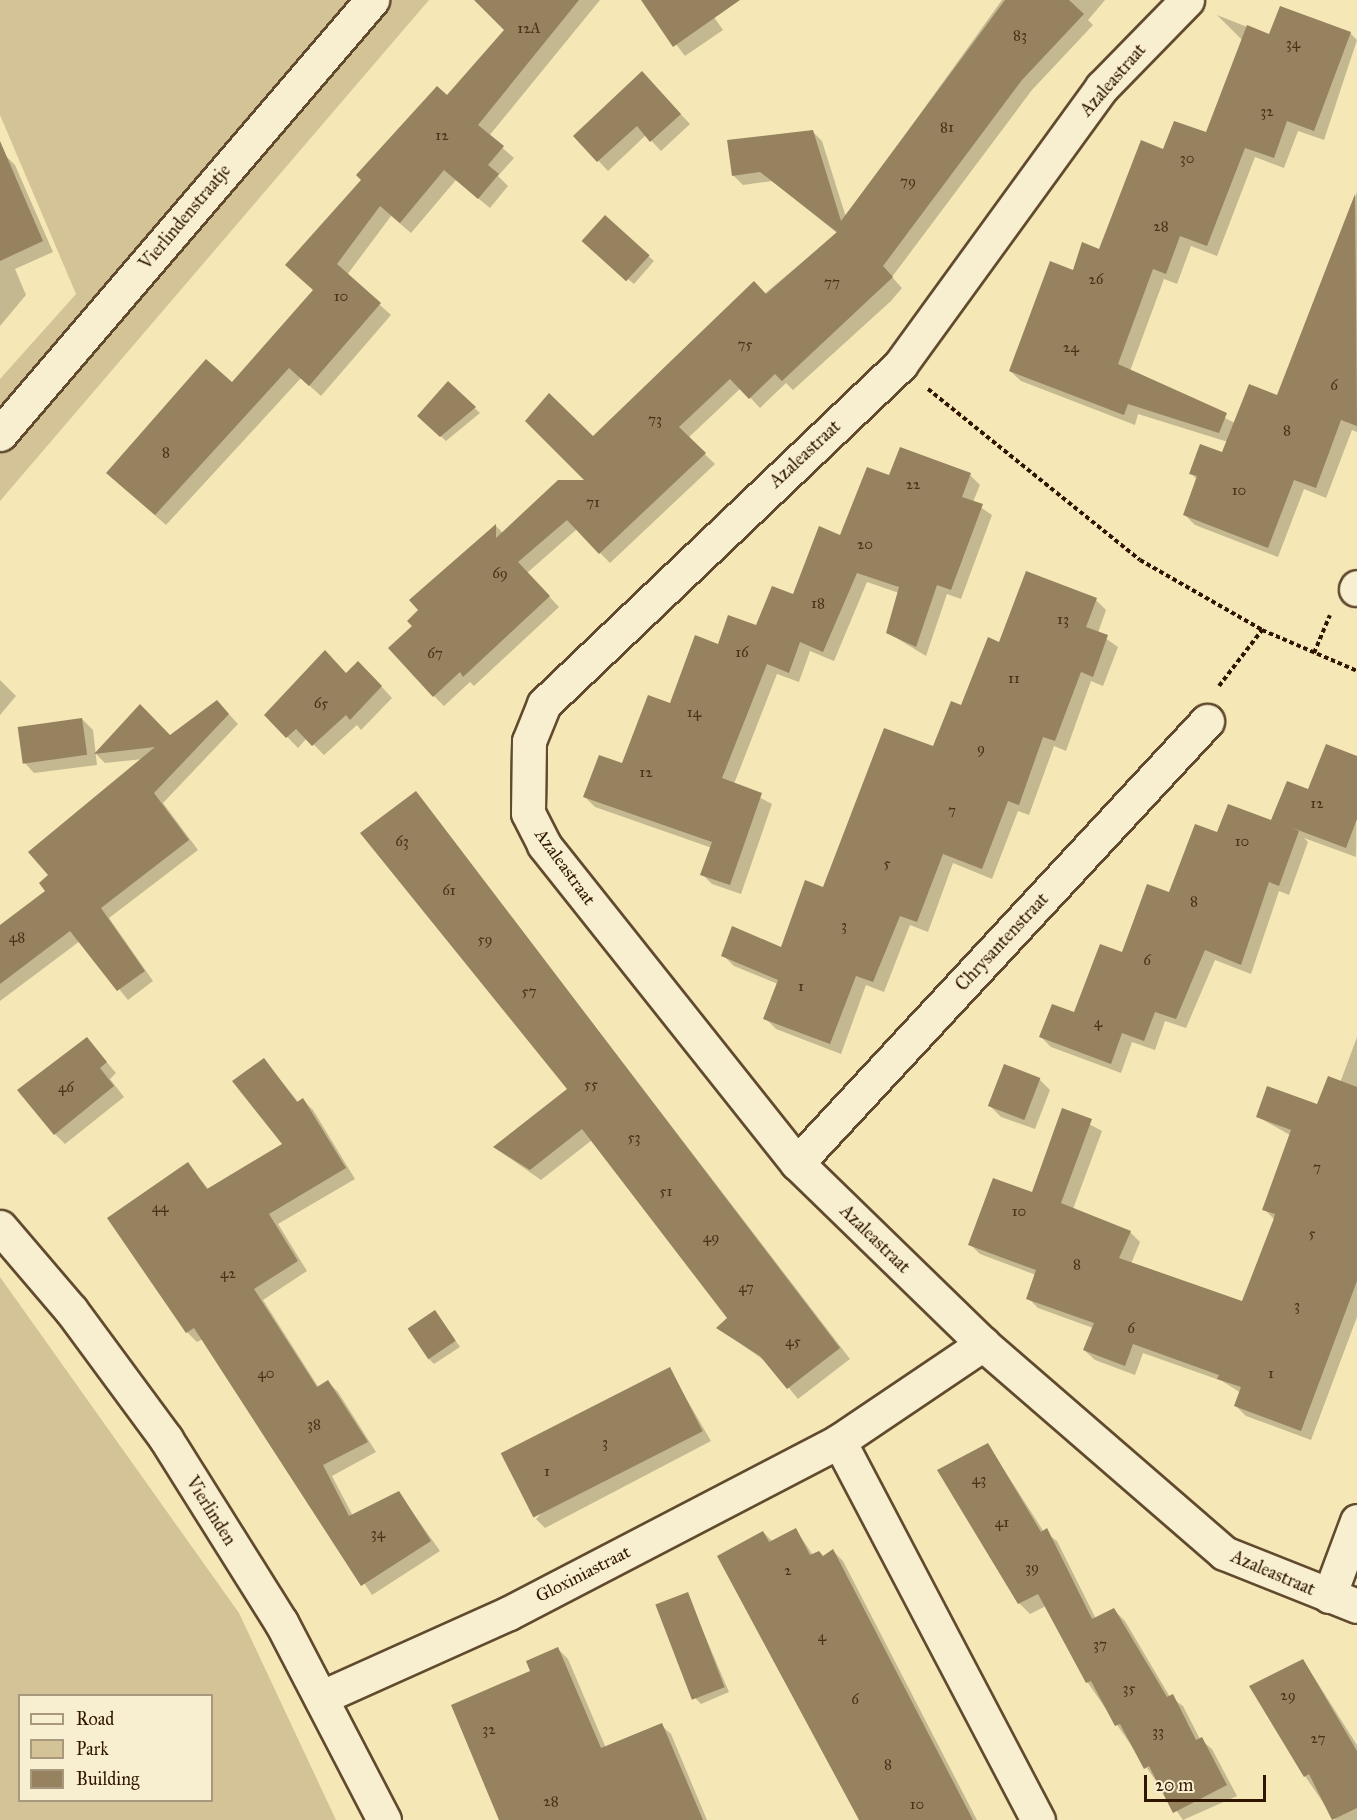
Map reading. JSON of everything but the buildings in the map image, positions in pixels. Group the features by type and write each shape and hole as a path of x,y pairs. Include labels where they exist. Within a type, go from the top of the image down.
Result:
{"street":[{"name":"Vierlindenstraatje","path":"0,434 372,0"},
{"name":"Azaleastraat","path":"1187,0 1102,87 901,364 570,674 544,704 529,741 528,813 544,845 796,1163 983,1344 1224,1553 1343,1601"},
{"name":"Chrysantenstraat","path":"796,1163 1207,721"},
{"name":"Vierlinden","path":"0,1227 71,1310 166,1439 322,1697 384,1820"},
{"name":"Gloxiniastraat","path":"322,1697 509,1612 839,1441 983,1344"},
{"path":"839,1441 1038,1820"},
{"path":"1343,1601 1357,1521"}],"path":[{"path":"901,364 974,431 1140,560 1262,630 1357,671"},
{"path":"1207,721 1216,689 1262,630"}],"green space":[{"path":"0,0 429,0 0,501 0,379 76,294 0,115"},
{"path":"0,1277 239,1613 336,1820 0,1820"}]}
